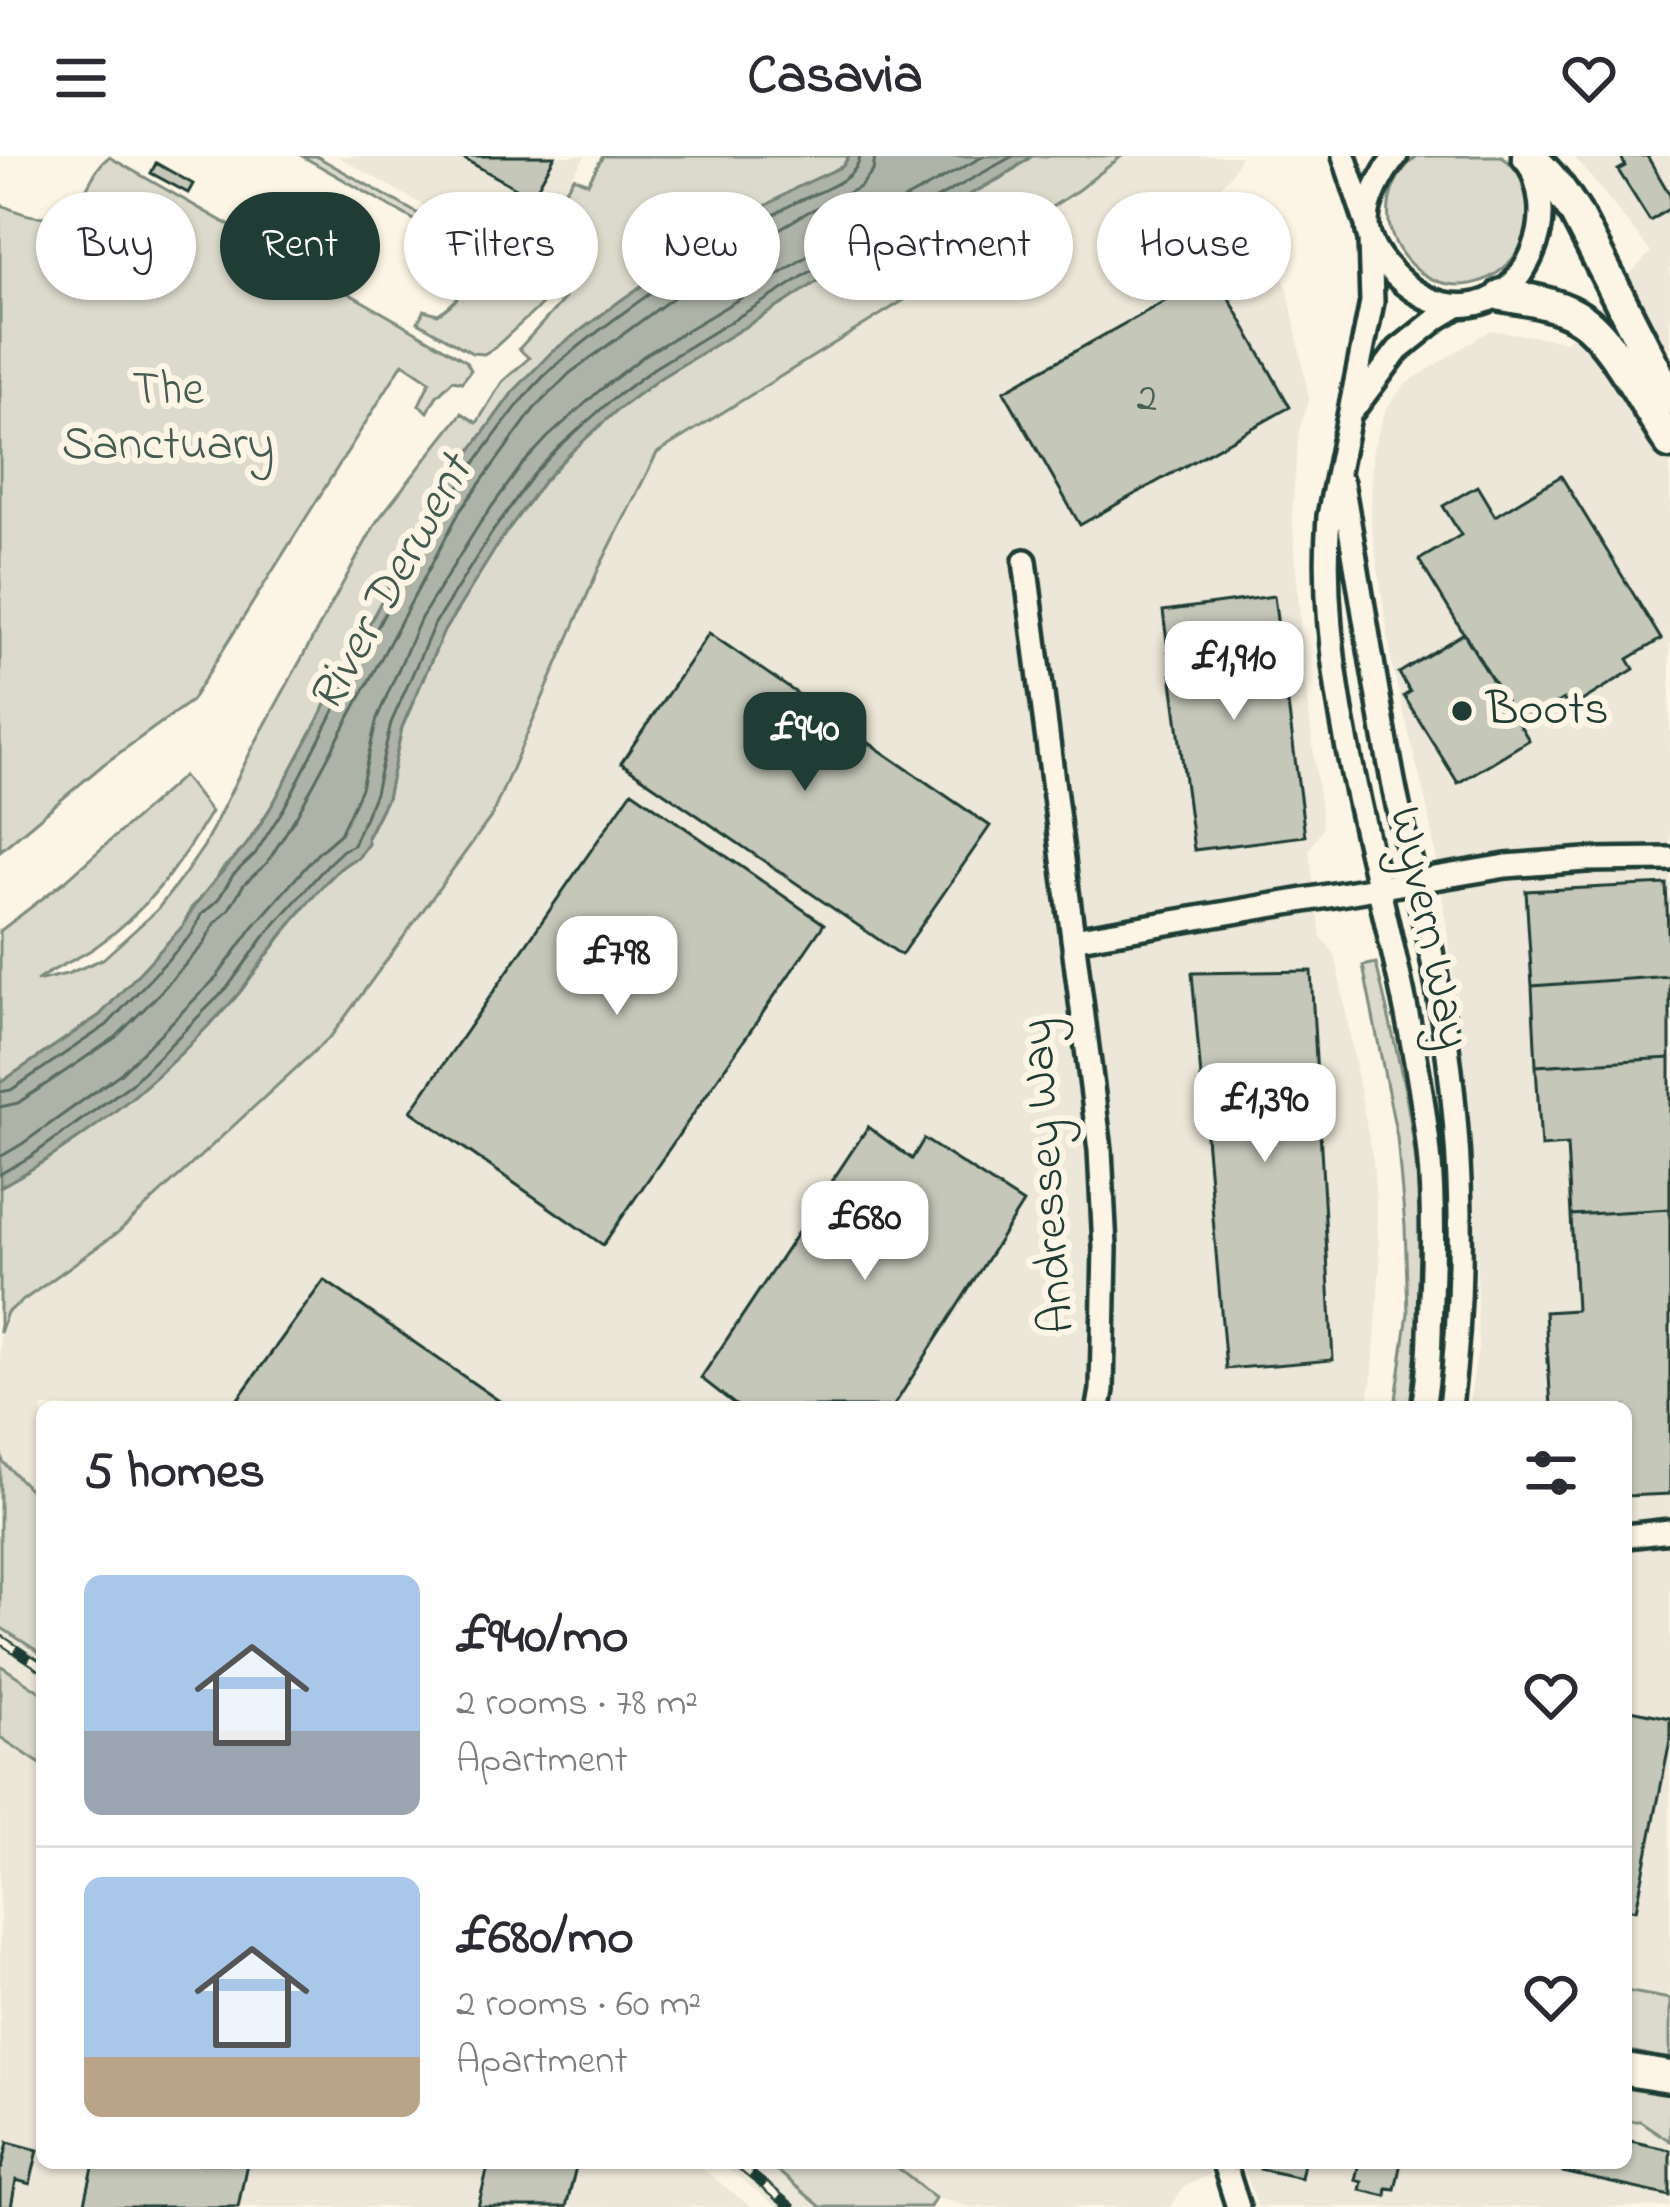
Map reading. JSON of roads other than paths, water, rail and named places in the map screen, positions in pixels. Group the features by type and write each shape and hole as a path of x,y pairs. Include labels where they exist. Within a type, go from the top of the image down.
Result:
{"highway":[{"path":"1527,156 1558,187 1576,214 1670,398"},
{"path":"1502,295 1556,306 1586,322 1670,443"},
{"path":"1632,2070 1670,2077"}],"street":[{"path":"1344,156 1368,231 1394,274 1433,300 1458,306 1502,295 1531,257 1540,229 1540,197 1527,156"},
{"path":"1368,231 1377,188 1396,156"},
{"name":"Wyvern Way","path":"1368,231 1372,302 1326,548 1343,729 1418,1076 1429,1154 1433,1244 1424,1401"},
{"name":"Wyvern Way","path":"1349,414 1398,350 1458,306"},
{"name":"Wyvern Way","path":"1339,469 1380,711 1440,1002 1459,1167 1461,1297 1451,1401"},
{"name":"Andressey Way","path":"1025,561 1100,1150 1105,1248 1100,1401"},
{"path":"1073,939 1506,866 1670,859"},
{"path":"1632,1535 1670,1531"},
{"path":"1227,2169 1238,2207"}],"water":[{"name":"River Derwent","path":"849,156 1032,156 974,192 804,192 804,290 660,378 616,411 543,482 502,538 444,631 402,727 387,798 358,858 314,895 234,999 182,1052 82,1136 0,1187 0,1083 100,1015 183,926 251,839 437,497 513,392 552,352 622,300 780,300 780,197 843,166"}],"railway":[{"path":"0,1639 36,1663"},
{"path":"744,2169 791,2207"}],"place":[{"name":"Boots","path":"1462,711"}],"park label":[{"name":"The Sanctuary","path":"168,418"}]}
